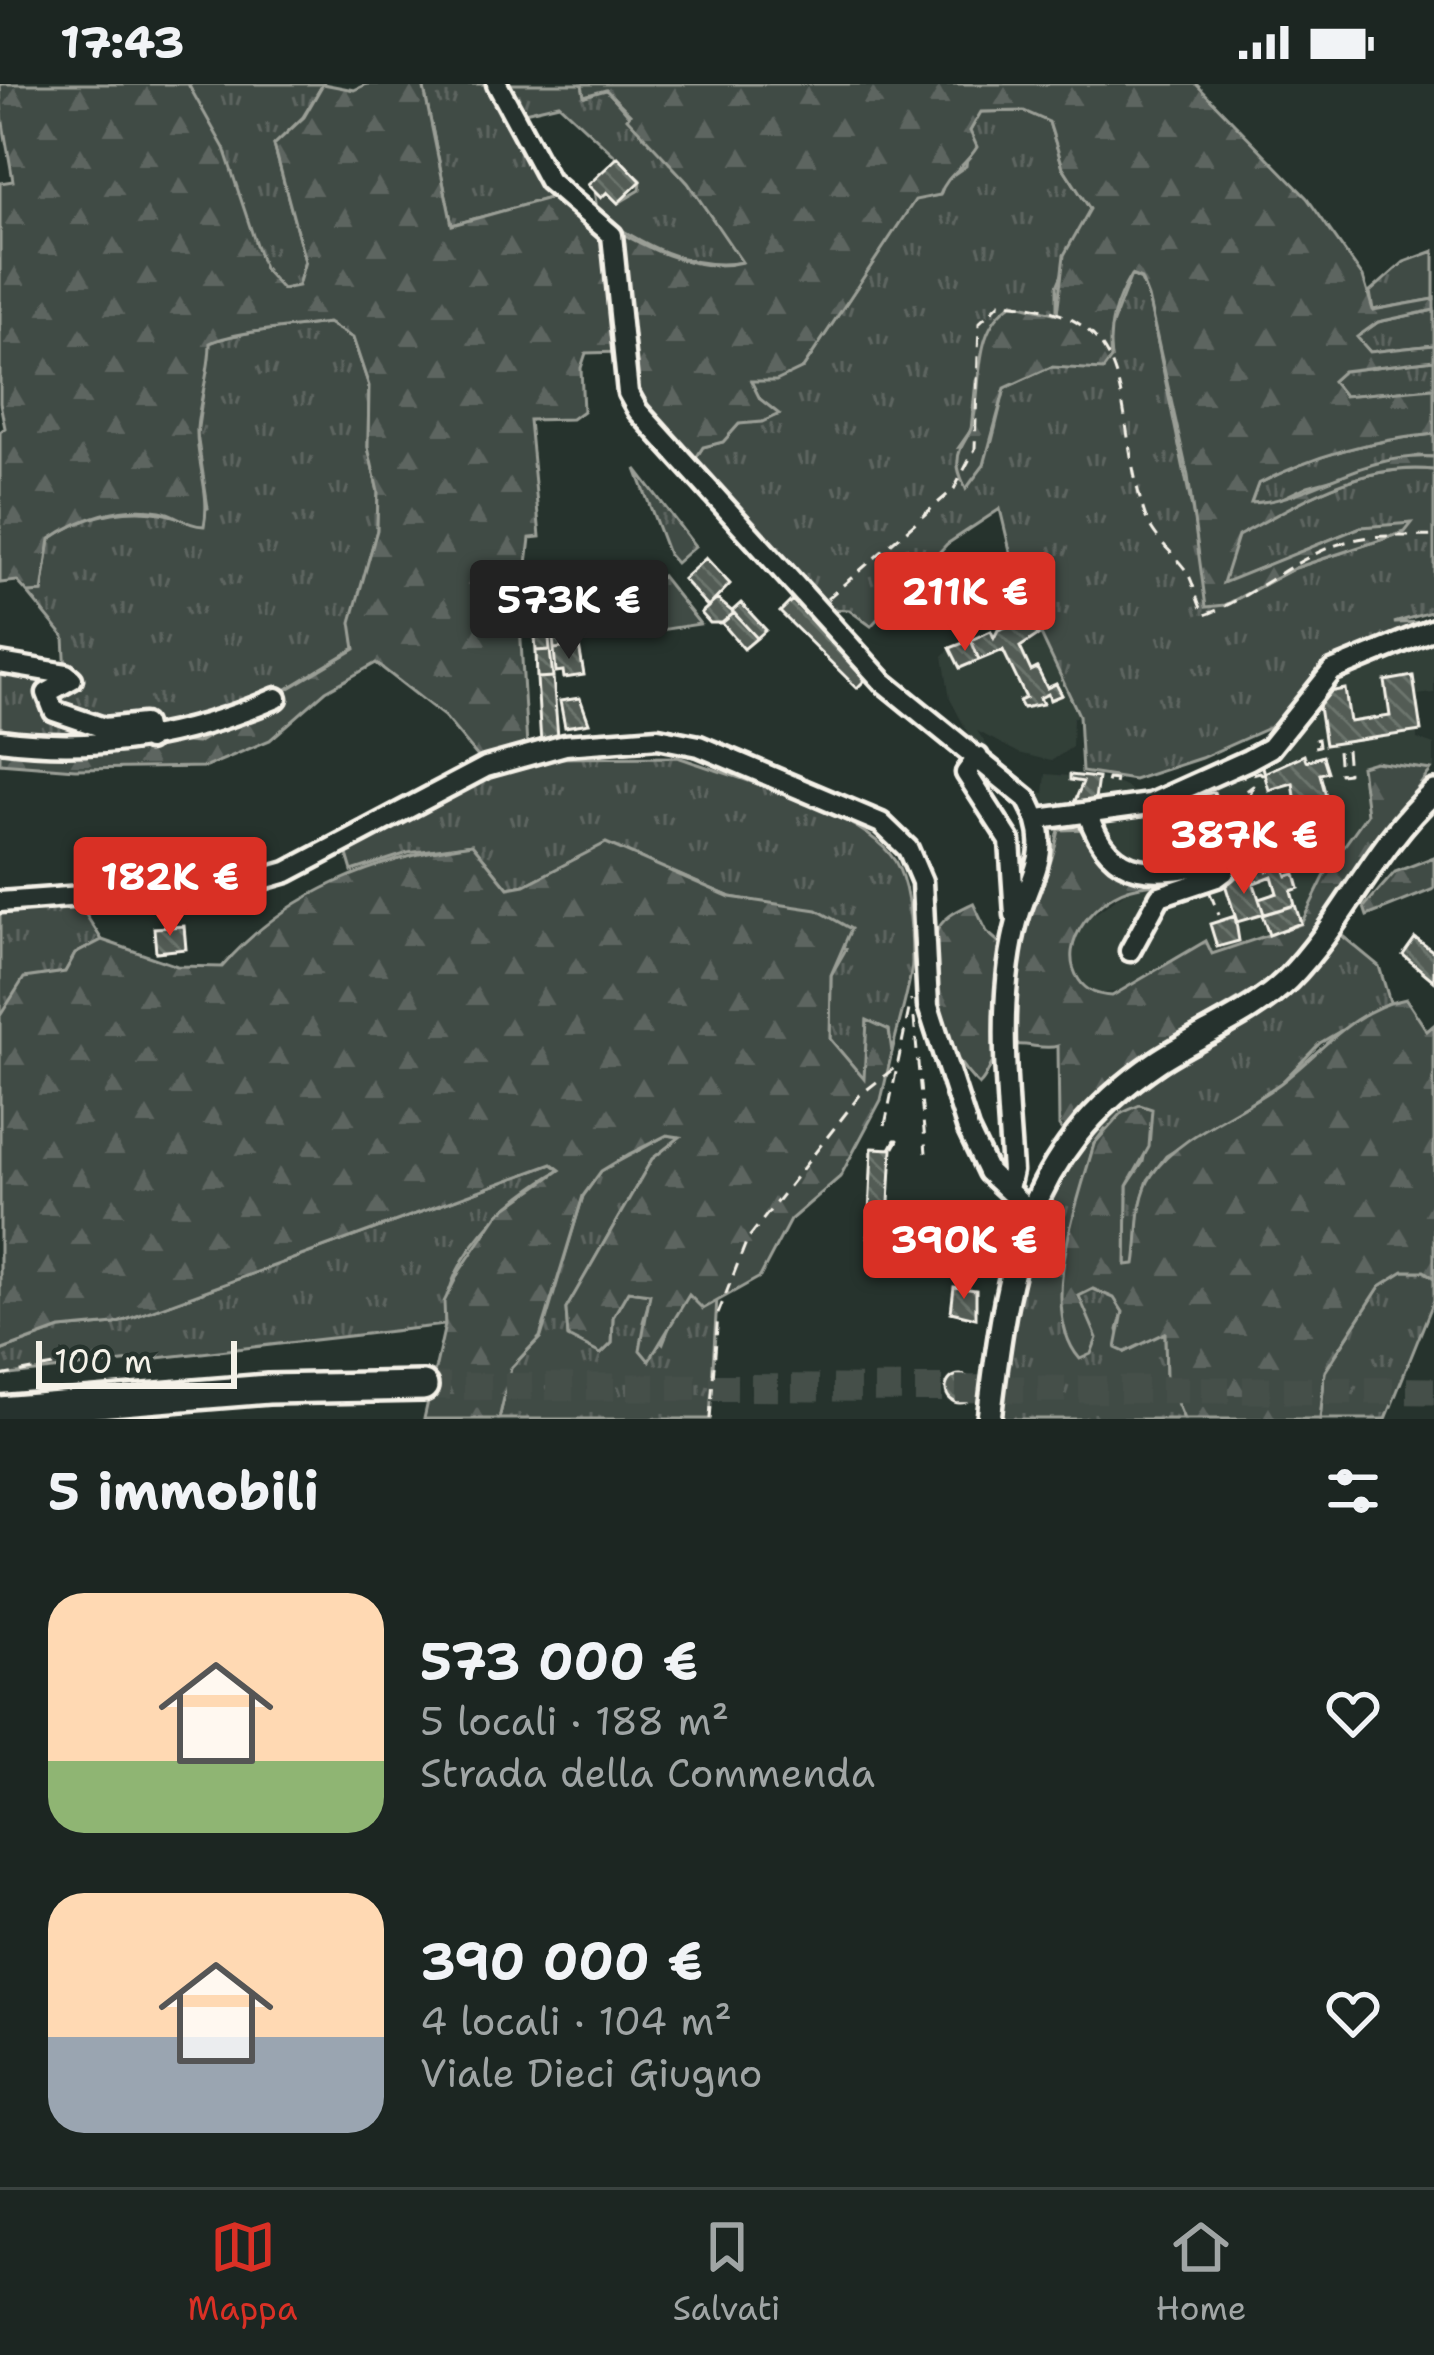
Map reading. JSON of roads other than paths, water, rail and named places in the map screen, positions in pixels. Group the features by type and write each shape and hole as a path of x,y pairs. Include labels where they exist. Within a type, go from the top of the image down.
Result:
{"highway":[{"path":"0,1411 143,1396 423,1386"}],"main road":[{"path":"989,1419 1007,1276 1030,1210 1091,1117 1120,1089 1287,980 1389,839 1434,792"}],"street":[{"path":"497,84 549,182 612,235 628,393 638,411 883,682 972,765 1028,799 1039,819 1044,846 1016,925 1007,982 1012,1172 1008,1189"},
{"path":"1039,819 1150,804 1248,760 1270,748 1332,671 1434,628"},
{"path":"0,663 66,674 72,679 69,684 47,693 54,711 104,728 144,724 148,740"},
{"path":"0,740 148,740 191,731 278,698"},
{"path":"0,902 245,884 287,872 486,767 566,746 658,738 699,746 881,823 908,848 922,881 928,1006 978,1158 1030,1210"},
{"path":"972,765 1010,841 1016,925"},
{"path":"1088,814 1112,856 1135,869 1182,873 1226,860 1225,871 1160,896 1130,951"}],"tunnel":[{"path":"423,1386 1434,1391"}]}
